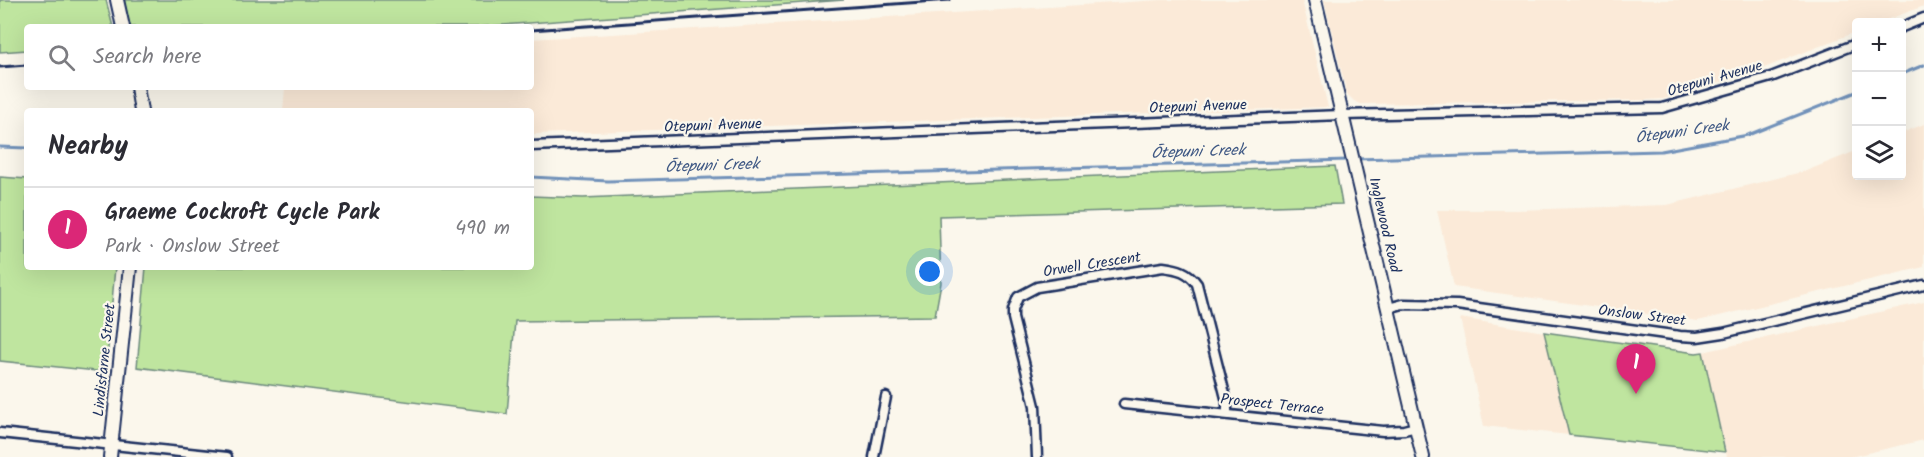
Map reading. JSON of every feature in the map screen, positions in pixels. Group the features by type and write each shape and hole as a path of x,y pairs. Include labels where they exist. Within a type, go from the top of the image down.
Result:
{"street":[{"path":"117,0 122,24"},
{"name":"Inglewood Road","path":"1315,0 1423,457"},
{"path":"1906,25 1924,18"},
{"name":"Otepuni Avenue","path":"534,146 1342,115 1662,108 1771,76 1852,46"},
{"path":"138,90 140,108"},
{"name":"Orwell Crescent","path":"1037,457 1035,406 1013,310 1018,297 1037,287 1163,267 1179,269 1191,275 1197,284 1227,402 1227,414"},
{"name":"Lindisfarne Street","path":"111,451 130,270"},
{"name":"Onslow Street","path":"1388,308 1403,304 1457,305 1697,337 1723,333 1924,285"},
{"path":"874,457 886,397"},
{"name":"Prospect Terrace","path":"1124,404 1383,431 1416,427"},
{"path":"0,433 111,451 227,457"}],"shaded area":[{"path":"1161,0 1302,0 1328,107 535,134 534,108 283,108 285,90 534,90 534,39"},
{"path":"1324,0 1924,0 1924,6 1892,18 1852,18 1852,34 1749,74 1663,99 1361,104 1347,94"},
{"path":"1924,124 1924,267 1698,321 1454,287 1437,210 1667,205 1806,171 1852,153 1852,180 1906,180 1906,131"},
{"path":"1924,302 1924,440 1850,457 1727,457 1703,352"},
{"path":"1460,318 1544,332 1569,435 1484,426"}],"green space":[{"path":"0,0 106,0 112,24 24,24 24,50 0,52"},
{"path":"124,0 844,0 516,24 129,24"},
{"path":"1335,166 1342,204 939,216 941,283 935,316 515,321 507,414 137,367 146,270 534,270 534,196 583,198"},
{"path":"0,177 24,179 24,270 115,270 106,372 0,361"},
{"path":"1544,332 1696,353 1703,352 1725,452 1569,435"}],"waterway":[{"name":"Ōtepuni Creek","path":"1906,72 1924,65"},
{"name":"Ōtepuni Creek","path":"1355,159 1661,151 1748,135 1852,94"},
{"name":"Ōtepuni Creek","path":"0,147 24,148"},
{"name":"Ōtepuni Creek","path":"534,177 608,181 1348,160"}],"railway":[{"path":"534,30 950,0"},
{"path":"0,67 24,65"}],"place":[{"name":"Graeme Cockroft Cycle Park","path":"1636,394"}]}
